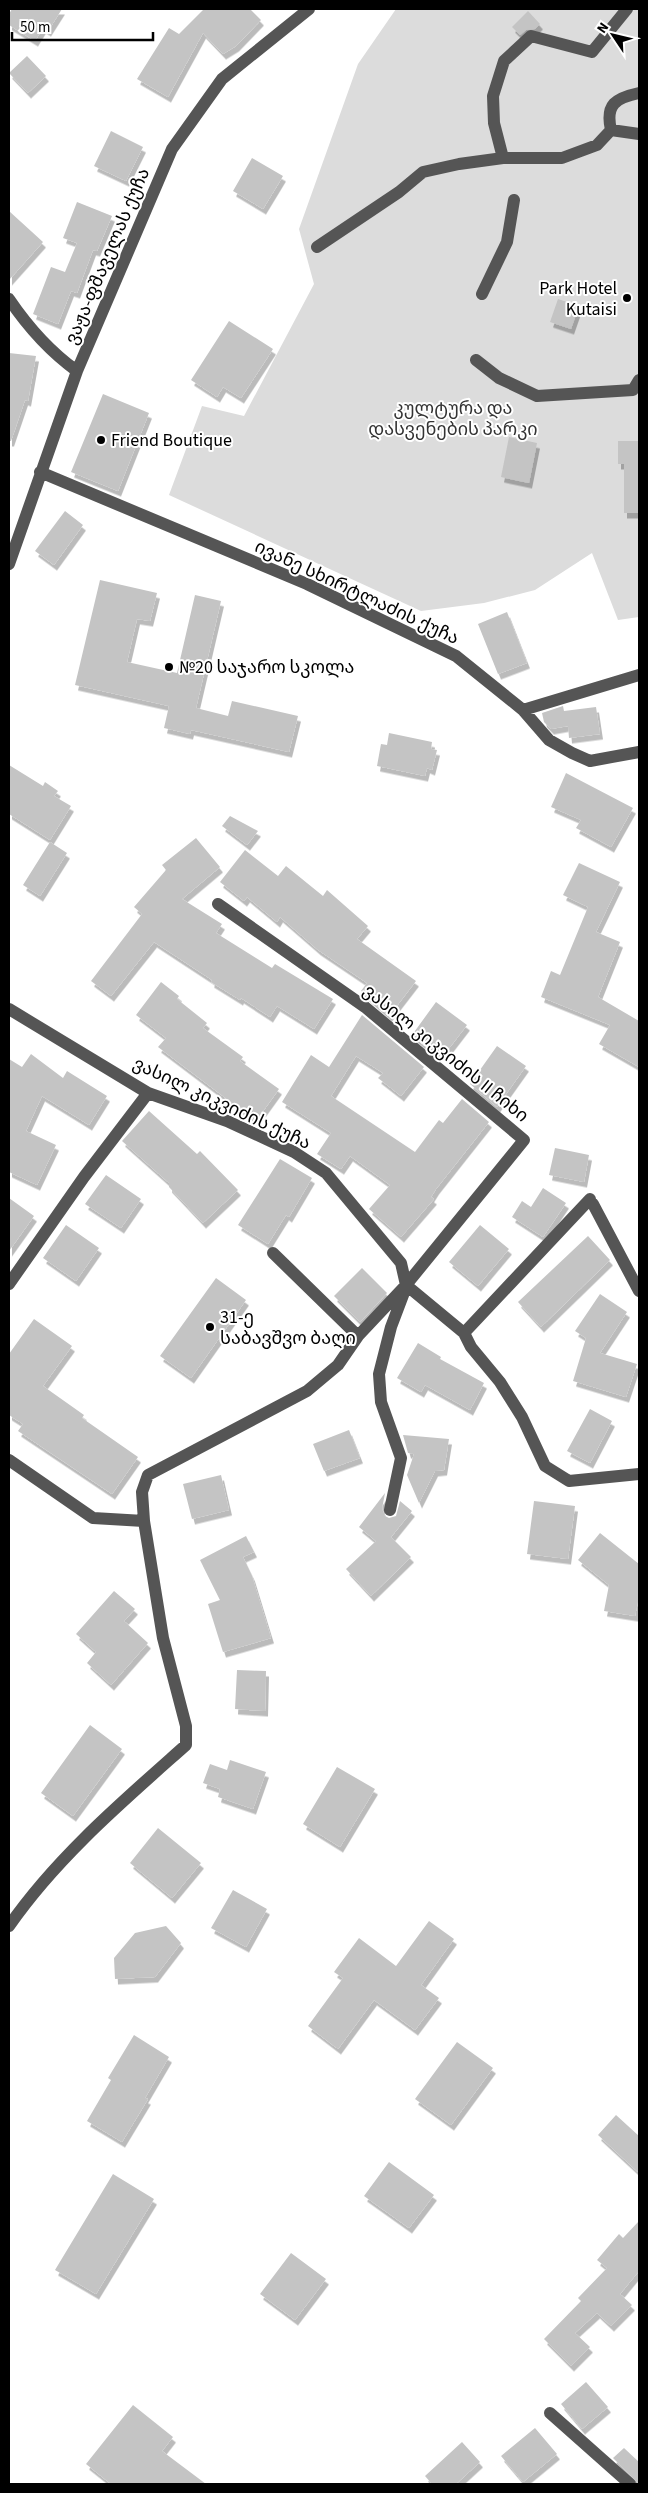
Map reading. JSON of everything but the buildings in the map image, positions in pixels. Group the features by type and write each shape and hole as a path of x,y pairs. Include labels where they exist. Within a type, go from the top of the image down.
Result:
{"street":[{"name":"ვაჟა-ფშაველას ქუჩა","path":"9,564 76,371 172,150 222,79 309,9"},
{"path":"503,158 494,123 493,96 504,61 531,36 592,52 627,9"},
{"path":"611,130 609,114 617,99 639,94"},
{"path":"317,247 399,192 423,172 459,164 503,158 562,158 596,145 611,130"},
{"path":"611,130 639,134"},
{"path":"482,294 506,242 514,200"},
{"path":"9,299 24,322 57,356 76,371"},
{"path":"476,360 499,378 536,396 633,390 639,380"},
{"name":"ივანე სხირტლაძის ქუჩა","path":"40,472 307,584 456,656 523,710 549,740 572,753 590,760 639,752"},
{"path":"523,710 639,675"},
{"name":"ვასილ კიკვიძის II ჩიხი","path":"218,904 365,1007 524,1140 406,1285"},
{"name":"ვასილ კიკვიძის ქუჩა","path":"9,1009 148,1093 228,1121 294,1152 326,1173 401,1263 406,1285"},
{"path":"9,1284 84,1177 148,1093"},
{"path":"464,1333 592,1201 639,1291"},
{"path":"274,1253 358,1336"},
{"path":"406,1285 464,1333 471,1346 500,1382 522,1417 545,1466 569,1480 639,1474"},
{"path":"9,1926 33,1892 113,1810 186,1745 186,1726 163,1638 144,1520 142,1492 148,1475 306,1391 338,1365 358,1336 406,1285"},
{"path":"390,1510 401,1458 381,1402 379,1374 391,1327 406,1285"},
{"path":"9,1460 93,1518 144,1520"},
{"path":"550,2412 630,2484"}],"green space":[{"name":"კულტურა და დასვენების პარკი","path":"396,9 639,9 639,617 618,620 592,553 535,590 484,603 421,611 169,495 202,406 244,416 314,284 299,229 358,64"}],"place":[{"name":"Park Hotel Kutaisi","path":"627,298"},
{"name":"Friend Boutique","path":"101,440"},
{"name":"№20 საჯარო სკოლა","path":"169,667"},
{"name":"31-ე საბავშვო ბაღი","path":"210,1327"}]}
